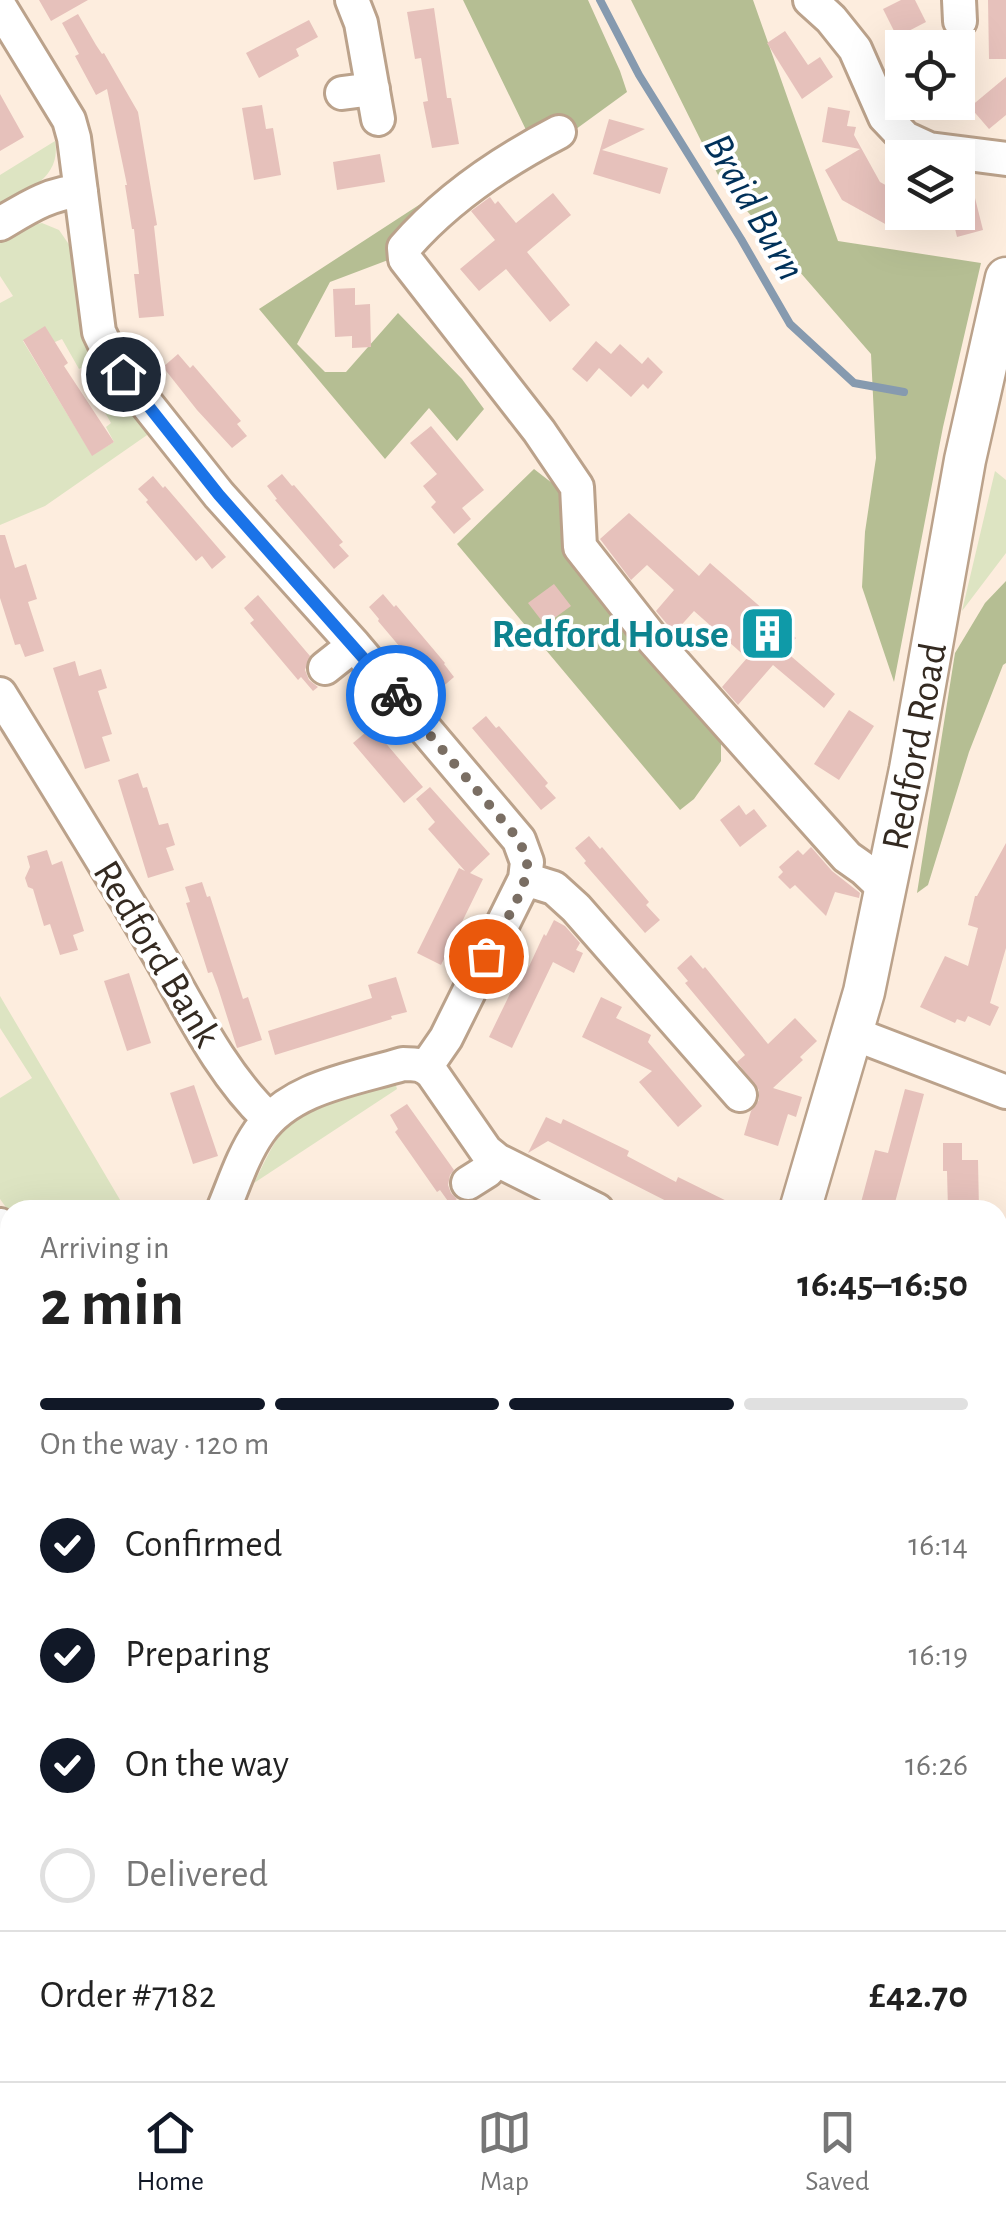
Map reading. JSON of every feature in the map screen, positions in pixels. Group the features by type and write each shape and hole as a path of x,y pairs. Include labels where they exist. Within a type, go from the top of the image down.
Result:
{"main road":[{"name":"Redford Road","path":"803,1200 864,992 910,770 965,460 1006,278"}],"street":[{"path":"352,0 361,23 364,101"},
{"path":"810,0 855,48 884,117 905,138 929,149 1006,160"},
{"path":"0,7 68,120 74,138 99,332 109,353 219,495 354,645 519,840 528,862 525,879 446,1038 426,1067"},
{"path":"559,132 515,155 455,198 404,248 407,264 539,431 577,487 580,547 650,636 737,734 847,857 884,888"},
{"path":"0,224 42,198 81,191"},
{"path":"325,668 354,645"},
{"name":"Redford Bank","path":"0,694 215,1049 242,1091 269,1119"},
{"path":"525,879 554,888 576,908 739,1096"},
{"path":"852,1033 1006,1092"},
{"path":"227,1200 250,1147 284,1105 300,1096 404,1064 426,1067 486,1151 497,1160 576,1200"},
{"path":"468,1184 497,1160"}],"green space":[{"path":"463,0 588,0 627,92 404,254 330,282 297,344 325,372 346,372 398,313 462,379 484,409 457,441 429,408 385,459 259,309 528,134"},
{"path":"631,0 753,0 838,241 981,263 943,427 894,682 862,587 876,458 871,354 721,181"},
{"path":"55,141 56,154 48,174 0,207 0,175"},
{"path":"42,223 59,230 70,246 83,336 92,362 79,369 62,339 23,341 92,455 114,442 106,427 111,423 92,390 106,381 150,433 45,506 0,525 0,303 13,296 0,276 0,243 24,227"},
{"path":"534,469 561,490 566,539 721,734 721,761 694,799 680,810 457,544"},
{"path":"995,471 1006,480 1006,553 962,611"},
{"path":"1006,581 1006,663 969,752 928,885 917,893 955,653 985,603"},
{"path":"0,996 120,1200 0,1199 0,1098 32,1078 0,1028"},
{"path":"395,1082 397,1089 254,1183 280,1135 300,1115 325,1103"}],"building":[{"path":"39,0 88,0 51,21"},
{"path":"901,0 915,0 926,22 911,30 894,30 883,9"},
{"path":"988,0 1006,0 1006,59 989,59"},
{"path":"434,8 447,98 451,98 459,144 432,148 423,102 428,101 421,58 415,59 407,12"},
{"path":"78,14 138,112 157,225 154,226 164,316 139,318 134,229 107,89 96,95 62,23"},
{"path":"309,20 318,37 296,49 299,56 259,78 246,53"},
{"path":"785,31 808,65 820,57 833,77 802,99 767,43"},
{"path":"1006,77 1006,115 989,129 975,113 975,103"},
{"path":"0,94 24,137 0,151"},
{"path":"262,105 266,129 273,128 281,175 254,180 242,108"},
{"path":"828,107 850,111 847,126 856,127 854,135 885,185 885,224 842,200 825,170 860,149 822,142"},
{"path":"609,119 645,129 602,150 668,168 660,194 593,174"},
{"path":"380,154 385,182 337,190 333,162"},
{"path":"553,193 571,215 527,252 570,305 550,322 506,269 479,291 460,269 495,240 471,211 490,197 516,223"},
{"path":"975,198 983,230 957,237 955,230 975,230"},
{"path":"355,288 355,305 370,304 371,347 352,348 352,336 335,337 333,289"},
{"path":"45,326 68,363 64,366 114,442 92,456 23,340"},
{"path":"596,341 611,354 620,344 642,364 648,357 663,372 648,389 643,384 631,397 599,368 587,382 572,369"},
{"path":"178,354 190,368 193,365 241,421 237,424 247,436 232,448 163,367"},
{"path":"431,426 484,490 462,508 471,519 454,534 431,507 436,502 423,486 437,474 410,443"},
{"path":"282,474 343,542 339,545 349,556 334,569 267,486"},
{"path":"153,476 226,557 212,569 202,556 196,561 146,502 138,489"},
{"path":"629,513 699,576 710,563 796,638 785,651 835,694 824,708 773,665 738,705 722,687 747,658 694,611 676,631 672,630 656,611 674,590 647,565 631,580 600,539"},
{"path":"0,535 5,535 15,568 26,564 37,599 28,602 44,651 25,657 20,644 15,645 0,598"},
{"path":"554,584 571,606 545,625 528,603"},
{"path":"383,594 454,677 440,689 427,679 369,607"},
{"path":"258,595 310,656 305,670 318,687 313,691 301,677 298,680 250,623 254,620 244,608"},
{"path":"75,661 79,676 101,669 107,688 98,691 112,734 102,737 110,761 85,769 53,668"},
{"path":"849,710 874,726 839,780 814,764"},
{"path":"486,716 548,783 545,786 556,798 541,810 472,728"},
{"path":"372,727 423,787 404,803 353,743"},
{"path":"138,773 143,788 147,787 159,825 168,823 175,845 166,848 174,870 148,878 118,780"},
{"path":"430,787 490,854 470,873 483,879 441,965 417,953 459,868 465,871 428,829 435,822 416,799"},
{"path":"739,805 746,815 754,809 767,826 740,847 720,820"},
{"path":"589,836 649,902 646,905 660,920 645,933 575,848"},
{"path":"1006,843 1006,948 990,1003 999,1007 990,1026 968,1016 965,1022 957,1019 955,1023 920,1007 945,956 968,966 978,928 968,925 975,896"},
{"path":"811,847 832,871 860,893 859,898 835,892 826,916 795,885 790,889 778,877 783,872 779,867 798,850 803,855"},
{"path":"47,850 52,865 62,861 84,931 73,935 78,950 60,955 50,924 44,926 33,889 25,878 30,867 27,856"},
{"path":"202,882 243,999 248,997 262,1040 237,1048 186,903 190,902 185,887"},
{"path":"554,920 580,943 576,950 583,953 574,973 553,962 512,1048 489,1037 521,971 526,973"},
{"path":"691,955 768,1044 795,1018 817,1041 773,1088 802,1097 796,1117 788,1114 778,1146 744,1135 751,1111 759,1100 759,1090 737,1062 745,1055 677,968"},
{"path":"129,973 151,1043 127,1051 104,981"},
{"path":"396,977 407,1012 275,1055 268,1031 372,998 368,985"},
{"path":"601,997 622,1007 616,1018 651,1035 648,1042 702,1106 678,1127 639,1082 652,1071 582,1037"},
{"path":"194,1085 218,1156 193,1164 170,1093"},
{"path":"905,1089 924,1094 896,1200 862,1200 875,1150 888,1153"},
{"path":"407,1104 454,1170 448,1185 457,1199 447,1200 440,1190 437,1192 395,1132 398,1129 390,1115"},
{"path":"546,1117 561,1124 563,1119 629,1151 627,1156 676,1182 678,1177 725,1200 664,1200 548,1141 528,1153"},
{"path":"943,1143 962,1143 962,1160 978,1160 979,1200 948,1200 947,1171 943,1171"}],"waterway":[{"name":"Braid Burn","path":"600,0 639,75 790,324 854,383 904,392"}],"way so far":[{"path":"396,695 519,840 528,862 518,897 486,956"}],"place":[{"name":"Redford House","path":"768,633"}],"route":[{"path":"123,374 219,495 396,695"}]}
